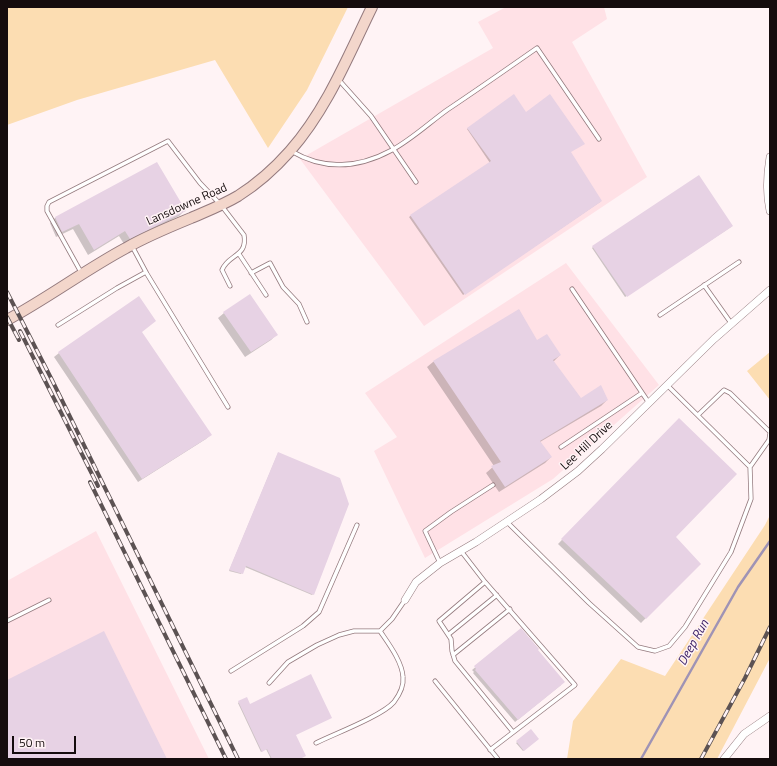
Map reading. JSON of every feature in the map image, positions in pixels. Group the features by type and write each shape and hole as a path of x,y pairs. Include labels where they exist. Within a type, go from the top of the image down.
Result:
{"main road":[{"name":"Lansdowne Road","path":"7,320 131,245 161,230 221,205 237,196 255,184 273,169 306,132 325,102 372,7"}],"street":[{"path":"770,157 767,196 770,211"},
{"name":"Lee Hill Drive","path":"405,600 416,582 440,563 542,500 578,471 731,323 770,290"},
{"path":"724,759 744,734 770,716"}],"lane":[{"path":"290,151 313,162 338,166 367,160 394,149 444,112 537,48 599,139"},
{"path":"337,78 371,116 416,182"},
{"path":"82,275 46,210 49,202 168,141 200,183 221,205 244,235 244,246 239,254 228,261 222,270 230,286"},
{"path":"131,245 228,407"},
{"path":"239,254 266,296"},
{"path":"660,315 739,262"},
{"path":"251,273 270,263 283,287 299,304 307,322"},
{"path":"58,325 117,288 146,272"},
{"path":"704,285 731,323"},
{"path":"572,289 649,403"},
{"path":"667,385 750,468"},
{"path":"506,522 589,603 638,647 655,651 669,646 685,627 731,552 751,499 750,468 769,440 770,432 730,393 724,390 698,415"},
{"path":"561,447 642,393"},
{"path":"440,563 425,531 451,512 493,486"},
{"path":"231,671 303,626 319,612 357,525"},
{"path":"461,551 485,582 575,685 490,750"},
{"path":"485,582 439,620 451,639 455,661 513,732"},
{"path":"449,634 497,595"},
{"path":"7,621 49,600"},
{"path":"269,683 288,662 317,645 339,635 354,631 380,631 392,620 405,600"},
{"path":"453,655 510,609"},
{"path":"316,742 380,712 393,702 402,688 403,675 396,655 380,631"},
{"path":"435,681 498,759"}],"shaded area":[{"path":"7,7 348,7 307,90 268,148 215,60 77,100 7,125"},
{"path":"506,7 604,7 607,19 572,42 647,177 424,326 300,159 493,48 478,22"},
{"path":"566,263 659,385 553,479 425,558 374,451 397,437 365,393"},
{"path":"770,352 770,400 747,371"},
{"path":"770,515 770,658 717,759 567,759 573,721 621,659 665,676 765,525"},
{"path":"96,531 209,759 7,759 7,581"}],"building":[{"path":"514,94 526,112 550,94 585,144 571,152 602,201 465,295 410,215 491,161 467,128"},
{"path":"157,162 186,211 130,239 125,231 94,250 79,224 62,232 55,217"},
{"path":"699,175 733,226 627,297 592,246"},
{"path":"250,294 278,335 251,352 223,312"},
{"path":"139,296 156,321 142,332 212,435 142,479 58,352"},
{"path":"519,309 537,340 547,334 561,355 553,360 581,398 601,385 608,400 540,441 552,457 505,487 491,466 501,462 433,361"},
{"path":"679,418 737,474 676,537 701,564 646,619 561,539"},
{"path":"278,452 340,478 349,504 314,595 246,566 243,574 229,570"},
{"path":"521,628 565,682 518,720 475,670 476,669 474,666"},
{"path":"104,631 167,759 7,759 7,680"},
{"path":"311,674 332,718 296,735 306,756 300,759 272,759 267,749 262,752 238,701 247,697 250,704"},
{"path":"531,729 539,739 524,751 516,741"}],"waterway":[{"name":"Deep Run","path":"641,759 738,587 770,541"}],"railway":[{"path":"7,292 52,380 238,759"},
{"path":"7,317 19,340"},
{"path":"20,331 98,486"},
{"path":"90,482 226,759"},
{"path":"701,759 745,678 770,627"}]}
